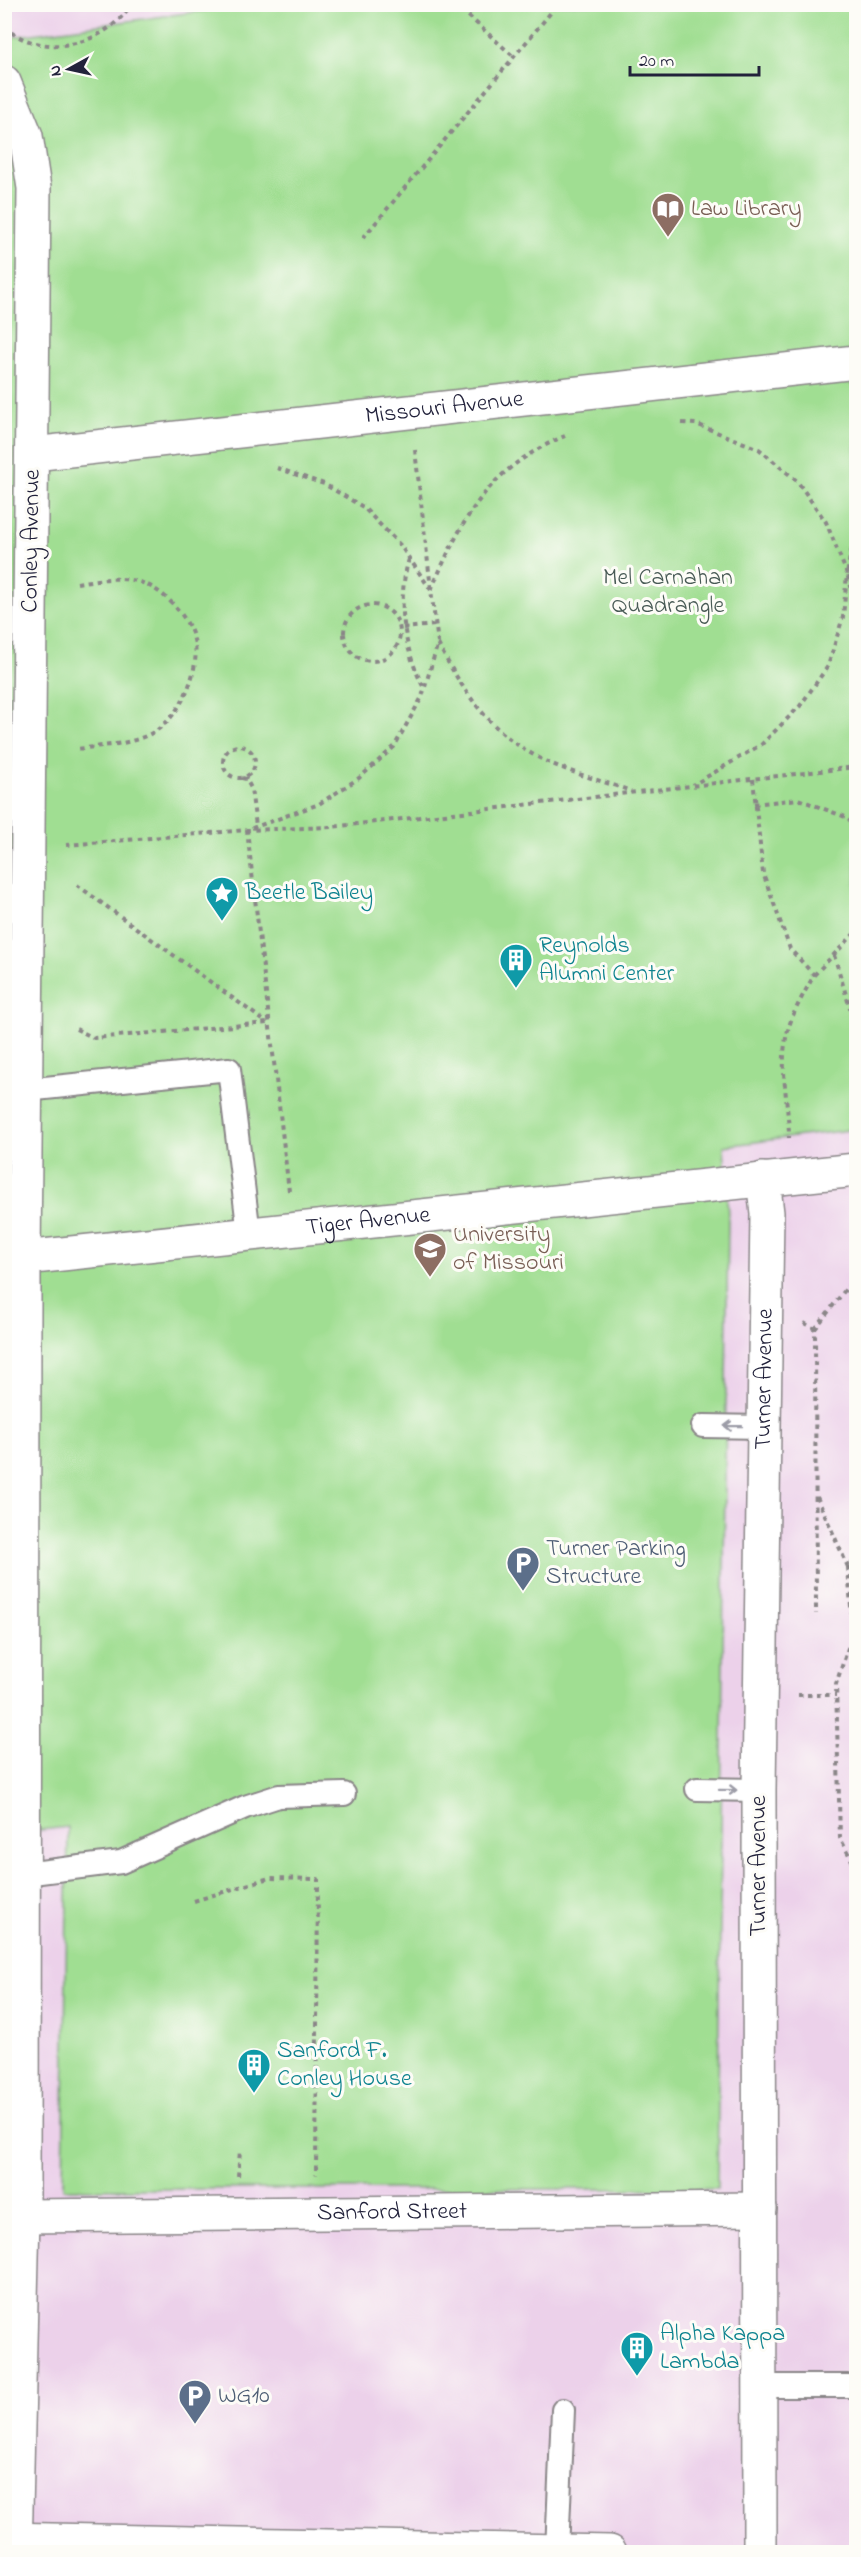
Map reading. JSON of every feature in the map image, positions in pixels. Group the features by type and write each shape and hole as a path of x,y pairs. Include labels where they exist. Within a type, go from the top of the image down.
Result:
{"street":[{"name":"Conley Avenue","path":"4,82 26,136 34,188 29,848 14,1875 23,2216 13,2282 12,2543"},
{"name":"Missouri Avenue","path":"33,454 856,362"},
{"name":"Tiger Avenue","path":"24,1258 856,1170"},
{"name":"Turner Avenue","path":"760,2553 759,1790 767,1213 763,1179"},
{"name":"Sanford Street","path":"23,2216 760,2209"},
{"path":"12,2543 610,2553"}],"lane":[{"path":"26,1090 230,1069 249,1234"},
{"path":"703,1426 764,1427"},
{"path":"697,1789 759,1790"},
{"path":"14,1875 121,1862 245,1807 279,1796 344,1794"},
{"path":"760,2386 856,2386"},
{"path":"557,2551 563,2410"}],"path":[{"path":"4,27 33,42 62,46 86,41 108,30 131,4"},
{"path":"455,4 514,57"},
{"path":"363,238 558,4"},
{"path":"411,412 438,643 463,690 495,728 533,755 634,792"},
{"path":"674,423 696,424 759,449 797,481 826,522 848,574 856,602"},
{"path":"431,590 455,536 476,502 505,470 539,447 570,435"},
{"path":"274,467 324,484 363,507 400,545 431,590"},
{"path":"693,785 762,744 800,706 828,666 843,617 856,523"},
{"path":"409,558 405,572 403,628 401,638 392,654 375,662 365,661 353,654 343,633 350,615 368,605 375,604 391,612 403,628 409,657 424,688"},
{"path":"77,583 127,579 152,587 180,611 195,645 191,684 180,704 158,729 130,742 78,749"},
{"path":"403,628 435,625"},
{"path":"247,830 319,804 359,778 394,747 424,688 438,643"},
{"path":"240,778 250,774 255,760 251,750 236,745 224,755 223,766 230,775 240,778 246,778 251,788 256,826"},
{"path":"29,848 247,830 332,827 856,767"},
{"path":"753,779 763,873 790,948 814,975"},
{"path":"754,804 798,799 848,818 856,828"},
{"path":"247,830 267,1023 289,1194"},
{"path":"77,885 267,1023"},
{"path":"789,1138 789,1103 783,1071 787,1030 814,975 856,932"},
{"path":"834,955 850,1008 856,1011"},
{"path":"76,1029 94,1038 267,1023"},
{"path":"816,1614 815,1329 855,1281"},
{"path":"797,1320 815,1329"},
{"path":"815,1494 848,1567 853,1633 836,1684 836,1695 840,1838 856,1868"},
{"path":"848,1567 856,1559"},
{"path":"791,1695 836,1695"},
{"path":"194,1900 269,1878 318,1879 316,2176"},
{"path":"238,2179 240,2150"}],"shaded area":[{"name":"University of Missouri","path":"5,5 856,5 856,2552 5,2552"}],"green space":[{"name":"University of Missouri","path":"253,4 856,5 856,1129 724,1146 728,1216 717,2189 63,2189 68,1827 4,1834 4,38"}],"place":[{"name":"Law Library","path":"668,238"},
{"name":"Beetle Bailey","path":"222,922"},
{"name":"Reynolds Alumni Center","path":"516,989"},
{"name":"University of Missouri","path":"430,1278"},
{"name":"Turner Parking Structure","path":"523,1592"},
{"name":"Sanford F. Conley House","path":"254,2094"},
{"name":"Alpha Kappa Lambda","path":"637,2377"},
{"name":"WG10","path":"195,2425"}],"park label":[{"name":"Mel Carnahan Quadrangle","path":"668,592"}]}
